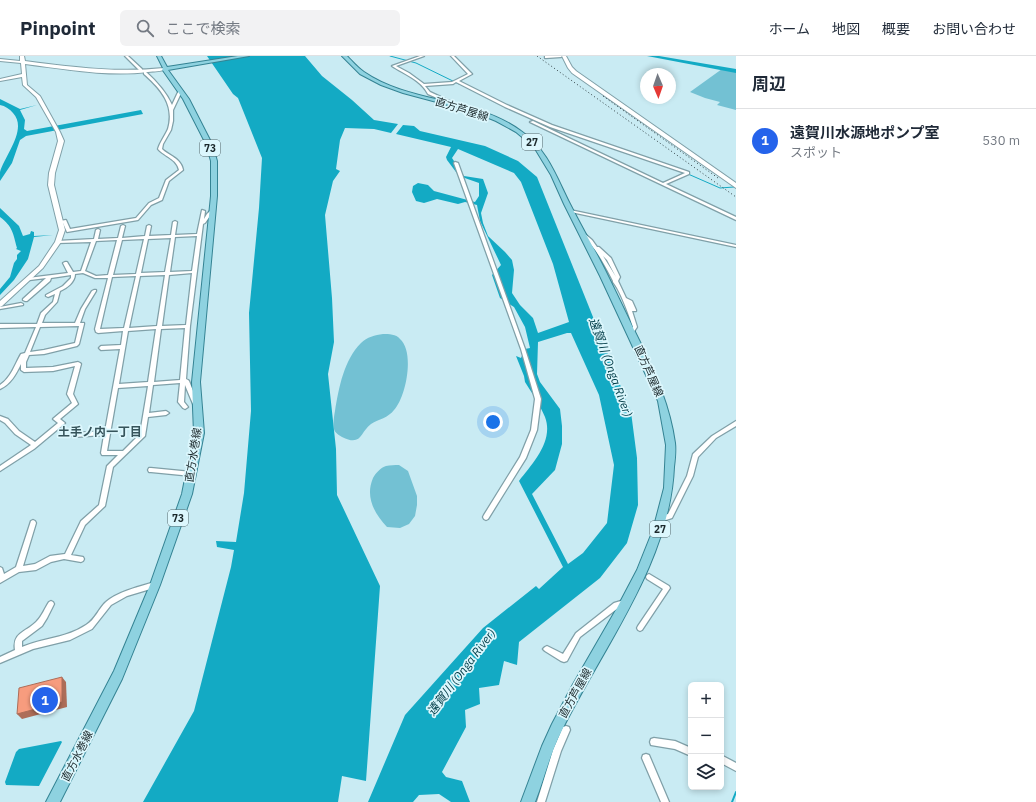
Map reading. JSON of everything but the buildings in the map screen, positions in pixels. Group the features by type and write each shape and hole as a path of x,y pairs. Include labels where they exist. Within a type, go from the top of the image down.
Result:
{"main road":[{"name":"直方水巻線","path":"53,802 118,675 155,585 187,494 199,433 196,382 197,359 207,211 215,176 214,161 209,144 186,99 159,56"},
{"path":"166,69 247,56"},
{"name":"直方芦屋線","path":"344,56 361,72 379,82 500,122 530,140 544,157 631,332 658,389 669,429 670,480 668,499 657,538 642,571 555,729 533,800"}],"street":[{"path":"0,305 41,268 58,242 62,230 51,186 52,173 60,141 58,132 38,96 25,85 21,62 22,56"},
{"path":"126,56 141,70"},
{"path":"423,56 393,66 424,85 429,90 429,93 461,108"},
{"path":"424,85 455,82 471,73 452,56"},
{"path":"546,57 561,56"},
{"path":"564,56 570,68 574,72 736,186"},
{"path":"402,59 408,61"},
{"path":"0,60 113,72 138,72 166,69"},
{"path":"61,222 65,221 68,231 137,219 150,204 161,199 167,181 178,174 182,168 174,159 160,149 171,126 170,102 156,82 145,73"},
{"path":"0,80 24,75"},
{"path":"455,82 551,126 687,174 664,184 736,218"},
{"path":"170,110 180,91"},
{"path":"493,102 523,118 736,218"},
{"path":"456,163 523,349 538,399 534,430 523,458 486,517"},
{"path":"201,223 204,222 208,215 207,211"},
{"path":"185,407 182,402 183,381 194,272 201,223 207,211"},
{"path":"571,211 736,246"},
{"path":"65,557 74,544 83,523 102,506 108,469 123,452 143,435 166,273 175,222"},
{"path":"123,226 97,329 98,331 188,326"},
{"path":"123,452 104,453 126,329 149,226"},
{"path":"83,272 98,230"},
{"path":"58,242 199,235"},
{"path":"584,235 596,247 624,299 630,302 634,310 629,310 634,327 631,332"},
{"path":"65,263 70,272 73,274"},
{"path":"30,278 83,272 95,277 194,272"},
{"path":"48,296 58,291 70,281 73,278 73,274"},
{"path":"25,300 48,280 49,277"},
{"path":"0,469 32,447 62,423 56,418 75,404 70,394 78,364 53,369 24,370 23,362 43,314 55,302 58,291"},
{"path":"77,324 83,309 94,291"},
{"path":"0,308 21,304"},
{"path":"0,326 82,324 77,344 44,352 23,355 18,362 8,384 0,388"},
{"path":"101,348 123,347"},
{"path":"117,386 186,381 198,411"},
{"path":"146,415 166,413"},
{"path":"0,418 10,424 12,428 26,440 34,444"},
{"path":"663,518 670,516 690,476 695,456 714,437 736,423"},
{"path":"74,435 108,433"},
{"path":"151,470 192,474"},
{"path":"18,569 24,555 26,541 33,523"},
{"path":"0,570 0,579 18,569 36,567 50,559 65,557 81,559"},
{"path":"640,628 667,588 649,577"},
{"path":"0,660 33,646 63,639 78,633 90,627 109,604 125,594 155,585"},
{"path":"547,649 564,659 578,635 616,605 624,603"},
{"path":"19,652 18,642 21,636 38,625 51,604"},
{"path":"533,800 566,730"},
{"path":"654,742 675,745 688,751"},
{"path":"646,758 665,802"},
{"path":"724,760 736,766"}],"shaded area":[{"path":"722,69 736,72 736,110 717,105 720,102 690,92"},
{"path":"383,334 396,336 405,345 408,364 402,395 392,413 371,424 357,439 349,440 337,434 334,427 334,417 343,374 350,357 361,343 366,339"},
{"path":"399,465 408,471 417,496 415,516 409,524 400,528 387,527 378,516 372,504 370,498 371,485 374,476 382,468"}],"water":[{"path":"207,56 305,56 322,76 374,120 398,124 391,133 374,129 345,128 340,140 336,169 340,171 333,181 325,215 334,342 328,374 336,449 337,495 380,586 366,781 342,776 338,802 143,802 194,711 234,550 217,547 216,541 236,542 244,493 251,411 249,313 262,158 238,98 233,94"},
{"path":"0,99 20,109 37,105 20,110 25,120 24,129 27,131 141,110 143,114 26,136 20,140 12,163 0,181 0,172 14,142 18,127 17,119 10,110 0,105"},
{"name":"遠賀川 (Onga River)","path":"403,125 414,126 420,131 485,146 518,161 537,177 631,412 637,458 638,505 627,543 600,578 519,642 517,665 504,661 499,685 479,688 480,704 465,710 466,727 442,772 446,777 462,781 470,802 451,802 439,794 419,795 413,802 368,802 405,715 483,628 536,586 539,589 563,567 519,481 541,451 547,435 547,426 541,408 525,382 516,356 521,358 525,349 530,348 525,327 514,307 500,298 492,275 501,265 480,221 477,205 465,202 458,204 437,199 424,203 416,201 412,192 413,186 418,183 428,185 434,191 475,202 479,196 479,183 459,176 446,157 451,147 396,134","holes":["458,149 514,173 521,182 553,264 569,322 538,333 533,318 520,305 512,293 514,270 512,260 488,236 483,223 481,213 488,193 483,179 464,176 452,158","571,333 599,395 614,465 607,523 583,553 568,564 532,494 555,470 562,444 560,409 540,382 537,374 538,342"]},
{"path":"0,208 19,226 23,236 30,234 31,231 34,232 34,236 53,235 34,237 28,259 14,280 0,295 0,289 10,277 14,263 17,259 17,255 21,251 16,249 12,231 8,224 0,217"},
{"path":"62,742 39,786 6,785 5,782 16,752 19,749"}],"waterway":[{"path":"390,56 416,63 459,84"},
{"path":"650,56 736,71"},
{"path":"500,104 590,148"},
{"path":"532,119 539,122"},
{"path":"677,170 685,173"},
{"path":"688,174 720,188 734,187"},
{"path":"732,802 736,792"}],"railway":[{"path":"537,56 736,197"},
{"path":"603,96 718,178"}],"place":[{"name":"遠賀川水源地ポンプ室","path":"45,700"}],"district":[{"name":"土手ノ内一丁目","path":"100,431"}]}
